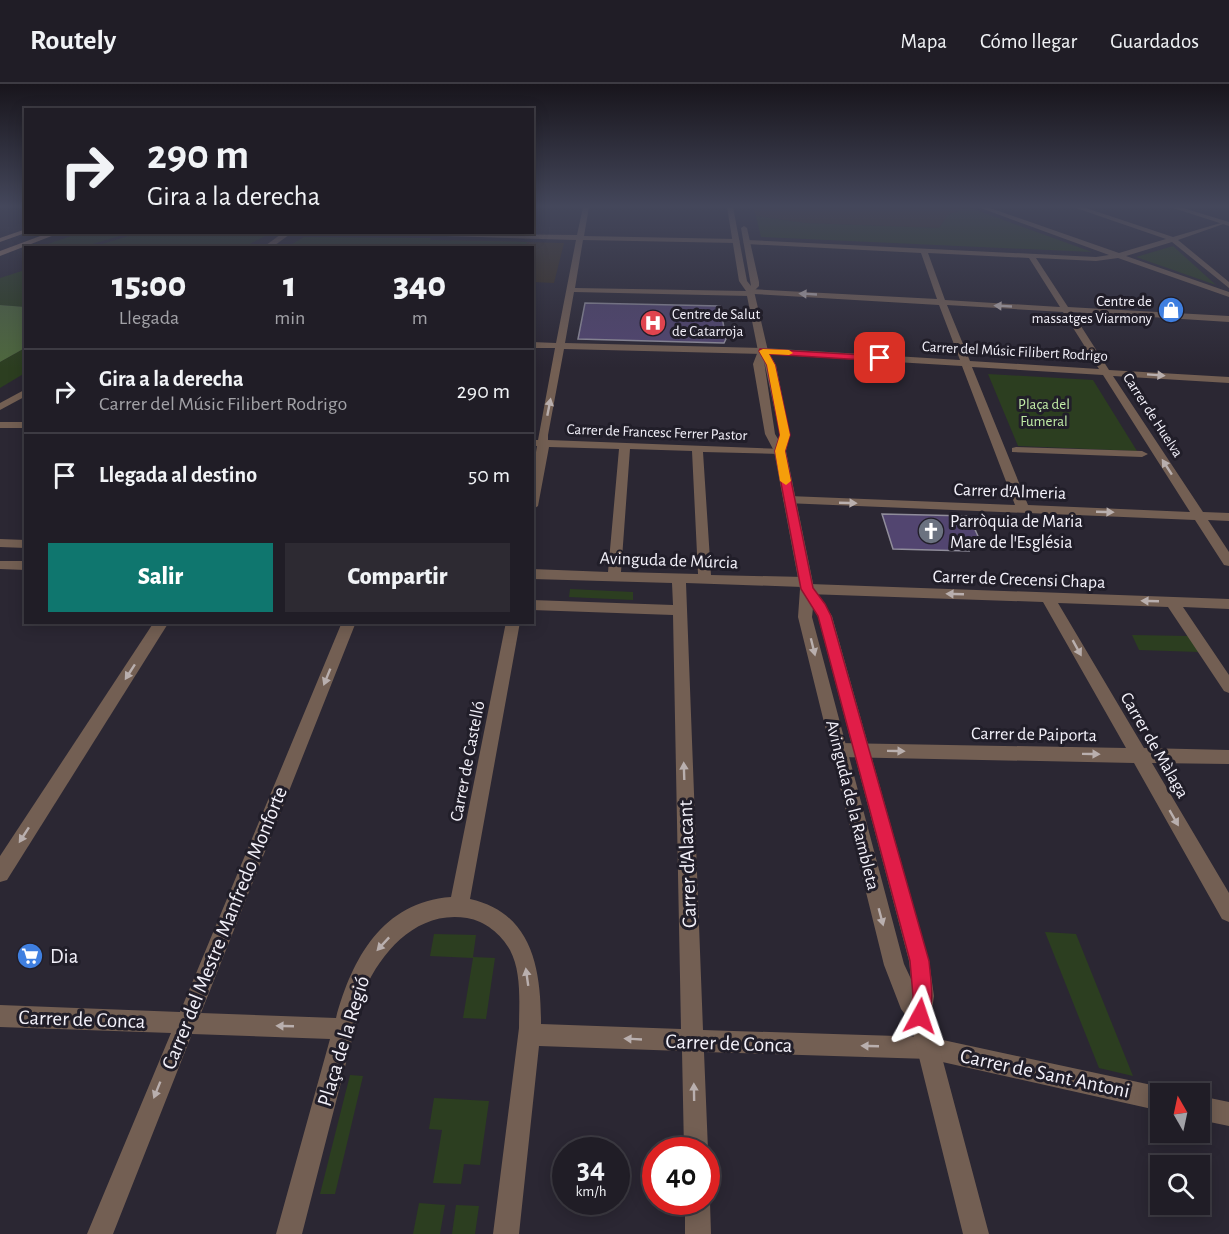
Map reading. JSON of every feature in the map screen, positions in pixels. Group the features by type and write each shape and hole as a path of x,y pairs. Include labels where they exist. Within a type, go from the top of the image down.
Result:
{"street":[{"path":"534,485 538,443 576,261"},
{"name":"Avinguda de la Rambleta","path":"739,261 743,281 750,292 763,351 758,364 770,434 780,451 806,585 805,617 894,965 909,1001 920,1016 976,1234"},
{"name":"Avinguda de la Rambleta","path":"750,292 755,282 751,261"},
{"path":"927,261 1023,509"},
{"name":"Carrer de Huelva","path":"1034,261 1229,562"},
{"path":"1131,261 1229,295"},
{"path":"1199,261 1229,286"},
{"path":"571,290 750,292 1229,319"},
{"name":"Carrer del Músic Filibert Rodrigo","path":"534,345 763,351 1229,380"},
{"path":"1217,379 1229,392"},
{"path":"0,407 24,393"},
{"path":"0,425 24,425"},
{"name":"Carrer de Francesc Ferrer Pastor","path":"538,443 780,451"},
{"path":"614,576 625,446"},
{"path":"697,448 705,579"},
{"path":"1016,450 1142,454"},
{"name":"Carrer d'Almeria","path":"789,500 1229,517"},
{"path":"0,543 24,544"},
{"path":"0,565 24,566"},
{"name":"Avinguda de Múrcia","path":"534,573 806,585"},
{"name":"Carrer d'Alacant","path":"679,578 696,1137"},
{"name":"Avinguda de la Rambleta","path":"806,585 825,616 919,961 923,996 920,1016"},
{"name":"Carrer de Crecensi Chapa","path":"806,585 1048,598 1229,604"},
{"name":"Carrer de Màlaga","path":"1048,598 1229,912"},
{"path":"1172,602 1229,687"},
{"path":"534,605 680,610"},
{"path":"0,873 161,624"},
{"name":"Carrer del Mestre Manfredo Monforte","path":"100,1234 184,1022 348,624"},
{"name":"Carrer de Castelló","path":"459,907 513,624"},
{"name":"Carrer de Paiporta","path":"838,750 1229,757"},
{"name":"Plaça de la Regió","path":"289,1234 355,987 369,959 391,935 407,922 441,908 459,907 491,915 513,936 528,973 529,1035 506,1234"},
{"name":"Carrer de Conca","path":"0,1016 343,1029"},
{"name":"Carrer de Conca","path":"529,1035 928,1048"},
{"name":"Carrer de Sant Antoni","path":"928,1048 1150,1097"},
{"path":"1210,1110 1229,1114"},
{"path":"697,1215 698,1234"}],"shaded area":[{"path":"534,261 560,261 554,283 534,282"}],"green space":[{"path":"1146,261 1189,261 1216,285"},
{"path":"24,270 24,307 0,305 0,278"},
{"path":"0,305 24,307 24,349 0,362"},
{"path":"24,349 24,374 0,388 0,362"},
{"name":"Plaça del Fumeral","path":"988,374 1093,380 1137,451 1018,446"},
{"path":"570,589 633,592 633,600 569,597"},
{"path":"1132,635 1188,636 1199,652 1139,650"},
{"path":"1045,932 1076,934 1133,1076 1099,1068"},
{"path":"434,934 476,935 473,957 495,958 486,1019 463,1018 473,958 430,956"},
{"path":"350,1075 363,1076 335,1194 320,1194"},
{"path":"434,1098 489,1101 480,1165 464,1164 461,1184 433,1183 442,1130 429,1129"},
{"path":"419,1203 445,1205 440,1234 413,1234"},
{"path":"456,1205 479,1206 475,1234 452,1234"}],"building":[{"name":"Centre de Salut de Catarroja","path":"585,303 720,306 726,339 724,343 578,339"},
{"name":"Parròquia de Maria Mare de l'Església","path":"882,514 969,516 981,543 965,543 969,551 893,549"}],"slow traffic":[{"path":"786,481 780,451 785,435 771,365 763,351 789,353"}],"place":[{"name":"Centre de massatges Viarmony","path":"1171,310"},
{"name":"Centre de Salut de Catarroja","path":"653,323"},
{"name":"Parròquia de Maria Mare de l'Església","path":"931,531"},
{"name":"Dia","path":"30,956"}],"route":[{"path":"880,358 763,351 771,365 785,435 780,451 807,589 825,616 919,961 923,996 920,1016"}]}
